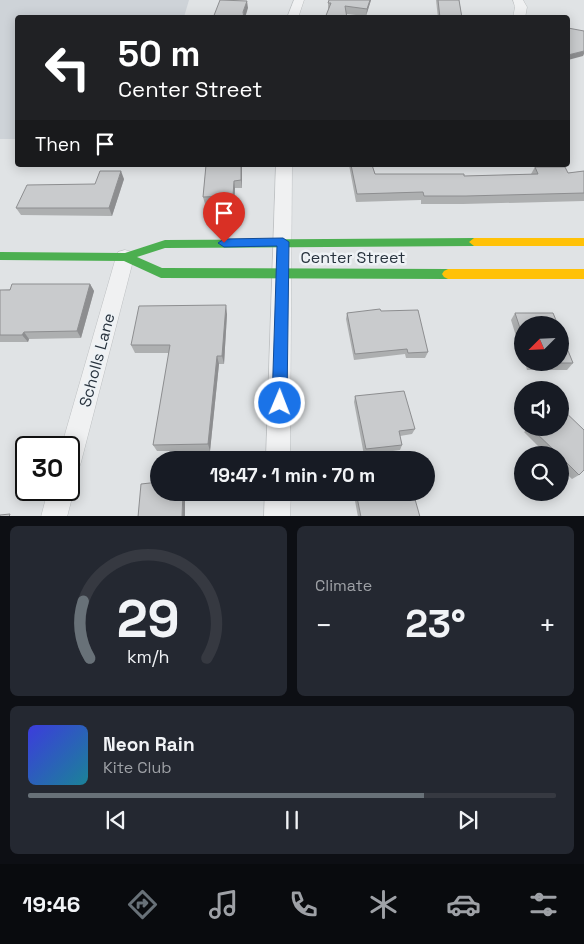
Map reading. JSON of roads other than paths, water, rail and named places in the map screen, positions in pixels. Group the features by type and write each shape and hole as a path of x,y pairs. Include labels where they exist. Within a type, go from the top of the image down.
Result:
{"street":[{"path":"293,15 299,0"},
{"path":"518,0 521,7 520,15"},
{"path":"278,451 284,167"},
{"name":"Center Street","path":"0,256 125,257 165,244 584,242"},
{"name":"Center Street","path":"125,257 161,273 584,274"},
{"name":"Scholls Lane","path":"76,436 125,257"},
{"path":"54,516 58,501"},
{"path":"277,516 278,501"}]}
